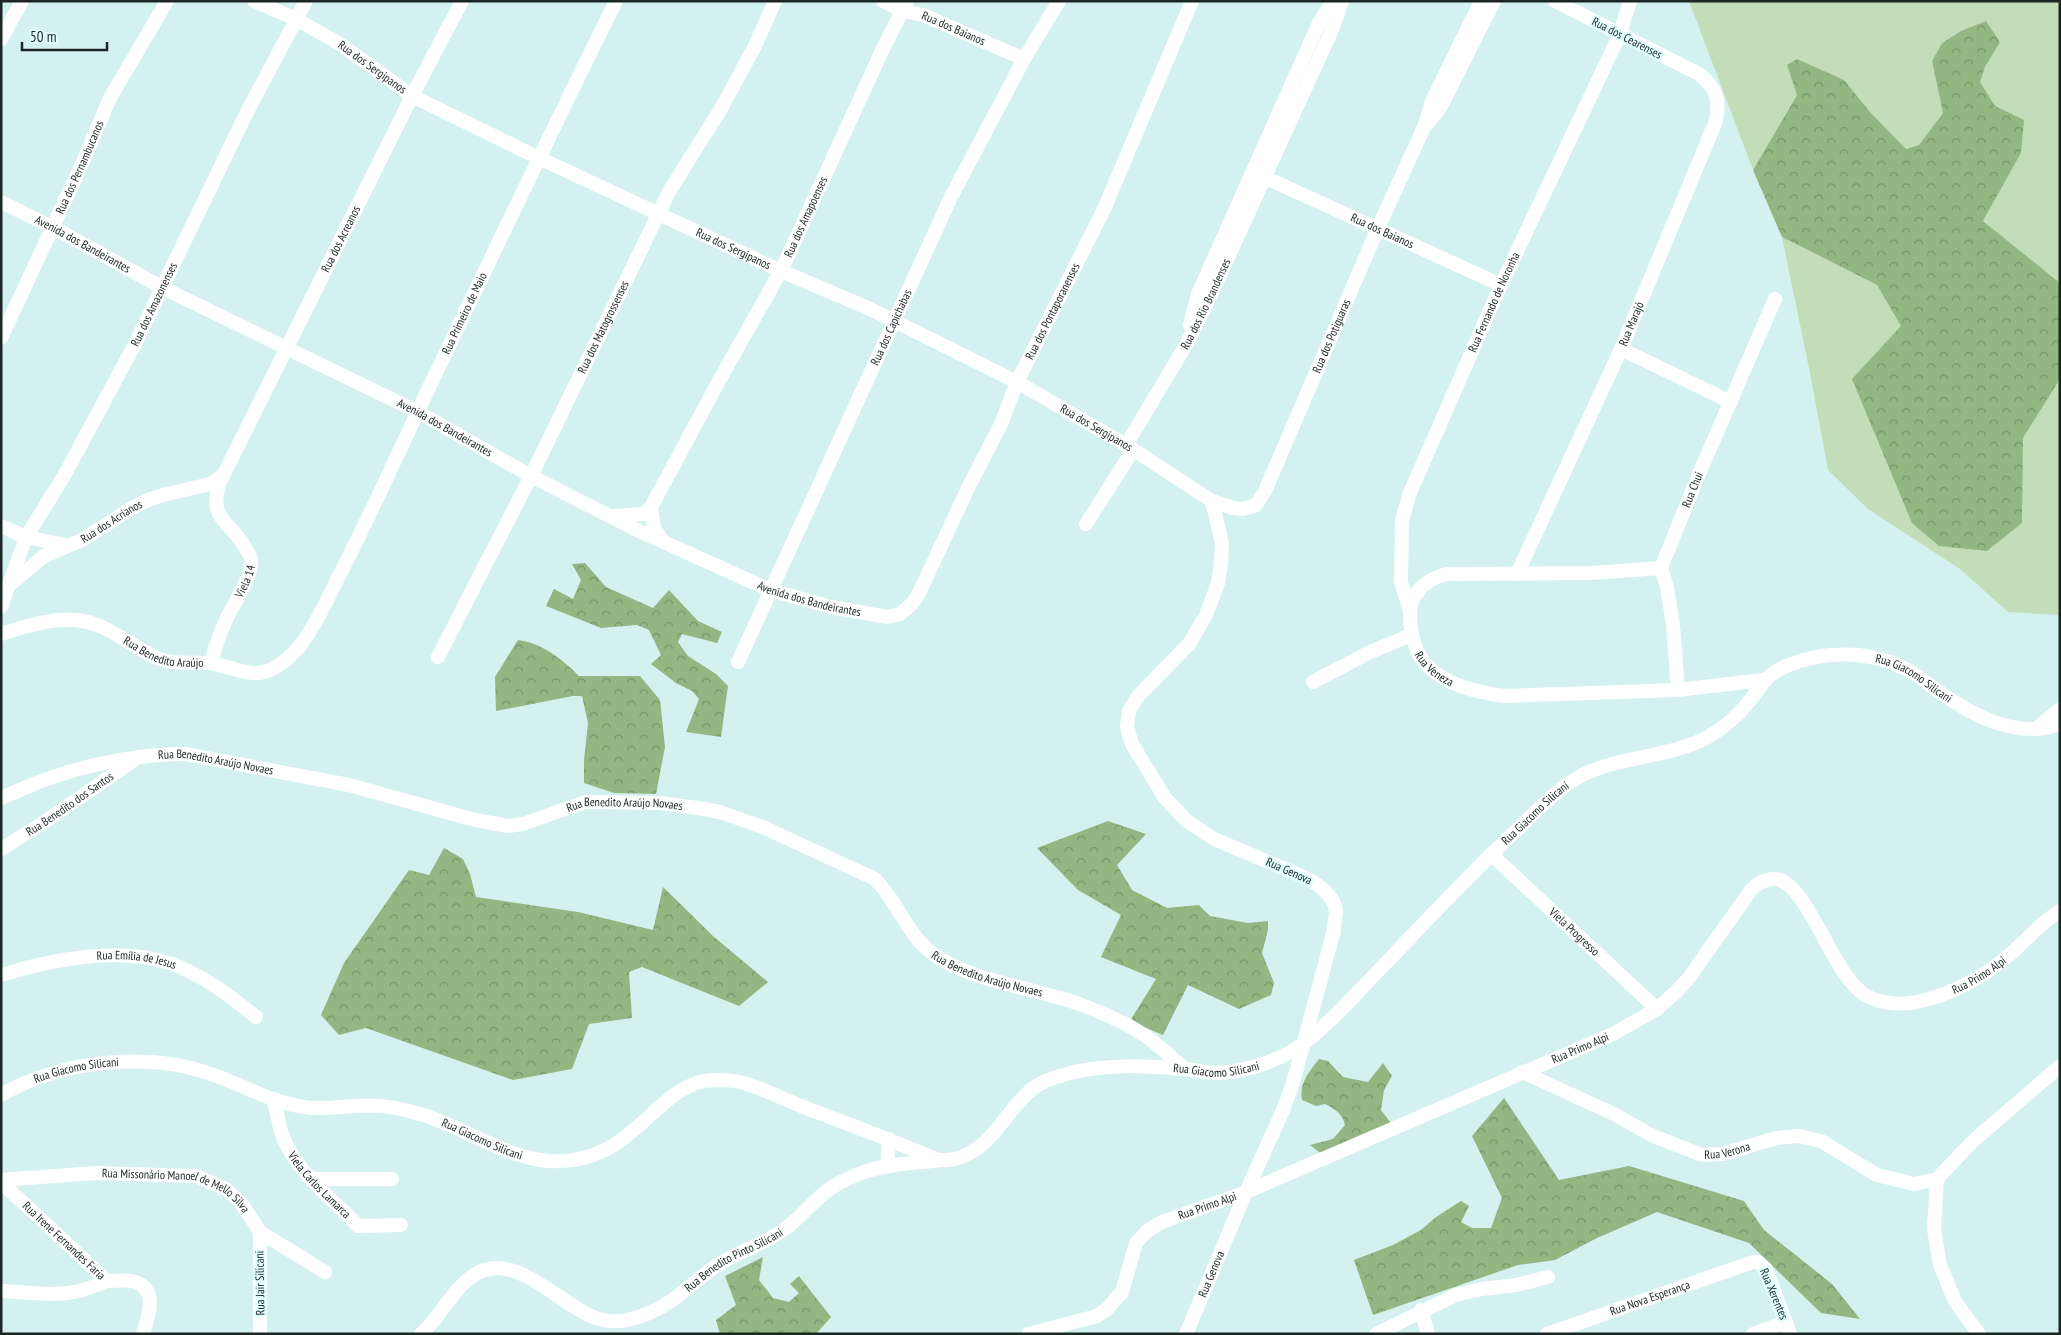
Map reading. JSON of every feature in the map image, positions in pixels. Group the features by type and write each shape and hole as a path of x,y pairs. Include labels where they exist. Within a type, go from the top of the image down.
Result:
{"street":[{"path":"1,39 22,1"},
{"name":"Rua dos Pernambucanos","path":"1,338 82,164 110,98 167,1"},
{"name":"Rua dos Sergipanos","path":"254,1 296,18 340,44 412,96 539,158 781,271 894,321 1017,382 1130,448 1212,501"},
{"name":"Rua dos Amazonenses","path":"1,607 26,537 68,468 135,344 198,211 306,1"},
{"name":"Rua dos Acreanos","path":"222,476 412,96 462,1"},
{"name":"Rua Primeiro de Maio","path":"313,626 365,525 539,158 616,1"},
{"name":"Rua dos Matogrossenses","path":"438,657 531,476 670,190 722,107 755,46 775,1"},
{"name":"Rua dos Baianos","path":"883,1 905,6 1024,59"},
{"name":"Rua dos Capichabas","path":"738,662 952,197 1024,59 1059,1"},
{"name":"Rua dos Pontaporanenses","path":"900,614 912,604 919,593 969,486 1002,422 1017,382 1105,207 1192,1"},
{"name":"Rua dos Rio Brandenses","path":"1186,345 1198,294 1319,24 1333,1"},
{"name":"Rua dos Rio Brandenses","path":"1186,345 1209,299 1331,32 1342,1"},
{"name":"Rua dos Potiguaras","path":"1212,501 1233,508 1243,509 1256,505 1265,491 1378,228 1426,125 1432,101 1481,1"},
{"name":"Rua dos Potiguaras","path":"1426,125 1441,106 1494,1"},
{"name":"Rua dos Cearenses","path":"1554,1 1699,74"},
{"name":"Rua Fernando de Noronha","path":"1411,613 1401,582 1402,521 1409,495 1501,285 1620,34 1630,1"},
{"name":"Rua dos Amapoenses","path":"651,508 726,368 781,271 881,53 905,6"},
{"name":"Rua Marajó","path":"1517,574 1622,349 1716,121 1718,106 1715,90 1699,74"},
{"name":"Rua dos Baianos","path":"1264,177 1501,285"},
{"name":"Avenida dos Bandeirantes","path":"1,202 52,227 163,288 418,412 531,476 664,542 770,590 887,618 900,614"},
{"name":"Rua Chui","path":"1660,568 1775,299"},
{"path":"1086,524 1186,345"},
{"path":"1622,349 1731,402"},
{"name":"Rua dos Acrianos","path":"9,586 34,562 65,546 82,540 150,499 210,484 222,476"},
{"name":"Viela 14","path":"211,663 214,648 226,620 251,570 252,558 242,542 216,511 216,494 222,476"},
{"name":"Rua Genova","path":"1186,1334 1284,1108 1334,930 1336,910 1330,897 1319,885 1214,839 1188,822 1165,798 1132,744 1127,726 1129,711 1138,696 1189,644 1206,615 1218,582 1222,543 1212,501"},
{"path":"611,517 643,514 651,508 654,529 664,542"},
{"path":"1,526 26,537 65,546"},
{"path":"1660,568 1667,587 1673,625 1678,690"},
{"name":"Rua Veneza","path":"1660,568 1591,573 1447,574 1436,576 1414,595 1411,613 1411,635 1415,650 1425,664 1459,686 1481,693 1504,696 1678,690 1763,680"},
{"name":"Rua Benedito Araújo","path":"1,634 50,621 69,619 84,621 101,626 159,659 177,663 211,663 245,672 258,673 269,671 295,651 313,626"},
{"path":"1313,682 1368,653 1411,635"},
{"name":"Rua Giacomo Silicani","path":"1044,1081 1076,1072 1108,1067 1185,1069 1214,1073 1244,1069 1277,1059 1303,1044 1343,1008 1491,854 1554,796 1576,779 1597,768 1680,749 1707,737 1732,721 1748,703 1763,680 1784,667 1827,655 1862,656 1878,659 1907,669 1963,708 1987,720 2023,728 2060,724"},
{"path":"2036,728 2060,709"},
{"name":"Rua Benedito Araújo Novaes","path":"1,798 59,775 138,757 185,754 349,785 475,820 508,826 523,824 575,805 598,801 676,804 720,812 789,838 875,879 883,887 916,939 940,958 984,978 1078,1004 1126,1024 1151,1040 1185,1069"},
{"name":"Rua Benedito dos Santos","path":"1,849 46,821 138,757"},
{"name":"Viela Progresso","path":"1491,854 1657,1009"},
{"name":"Rua Primo Alpi","path":"1028,1334 1097,1316 1107,1309 1122,1292 1136,1243 1146,1231 1162,1222 1246,1192 1613,1034 1657,1009 1688,980 1750,890 1762,880 1775,878 1789,884 1803,900 1834,959 1850,982 1866,995 1887,1003 1916,1002 1943,994 1980,977 2007,958 2060,911"},
{"name":"Rua Emília de Jesus","path":"1,975 39,965 91,957 110,955 145,958 172,964 189,972 228,995 256,1017"},
{"name":"Rua Giacomo Silicani","path":"1,1095 36,1078 61,1070 95,1064 157,1063 182,1066 214,1075 273,1100 303,1107 327,1109 355,1105 409,1111 453,1126 530,1159 563,1162 588,1158 618,1144 662,1104 688,1087 701,1082 740,1082 889,1139 939,1161"},
{"path":"1978,1334 1955,1301 1940,1265 1934,1228 1937,1179 1972,1142 2060,1066"},
{"name":"Rua Verona","path":"1522,1072 1614,1114 1653,1136 1702,1154 1723,1154 1776,1138 1799,1136 1821,1141 1876,1174 1914,1184 1937,1179"},
{"name":"Rua Benedito Pinto Silicani","path":"421,1334 466,1281 486,1269 497,1268 509,1270 535,1282 577,1308 604,1320 617,1321 645,1315 682,1293 720,1263 787,1228 814,1202 843,1180 869,1169 939,1161 967,1155 990,1138 1023,1098 1044,1081"},
{"name":"Viela Carlos Lamarca","path":"273,1100 283,1138 311,1179 358,1226 401,1225"},
{"path":"887,1166 889,1139"},
{"name":"Rua Missonário Manoel de Mello Silva","path":"1,1181 95,1173 196,1176 226,1189 241,1203 260,1232 325,1272"},
{"path":"311,1179 392,1179"},
{"name":"Rua Irene Fernandes Faria","path":"1,1181 108,1281 135,1282 143,1287 149,1295 151,1307 143,1334"},
{"name":"Rua Jair Silicani","path":"260,1232 260,1334"},
{"name":"Rua Xerentes","path":"1752,1262 1758,1262 1766,1269 1788,1328"},
{"name":"Rua Nova Esperança","path":"1547,1334 1578,1329 1752,1262"},
{"path":"1376,1334 1456,1294 1516,1285 1548,1277"},
{"path":"1,1291 56,1295 76,1293 108,1281"},
{"path":"1421,1310 1428,1334"},
{"path":"1753,1334 1788,1328"}],"green space":[{"path":"1689,1 2060,1 2060,283 1983,221 2021,153 1980,82 1985,67 2000,42 1961,31 1942,43 1932,61 1943,113 1919,145 1906,149 1871,113 1844,80 1787,65 1797,95 1753,170"},
{"path":"1986,21 2000,42 1985,67 1980,82 1995,106 2024,120 2021,153 1983,221 2060,283 2060,379 2023,438 2022,523 1987,551 1939,546 1912,523 1852,379 1901,326 1877,285 1782,237 1753,170 1797,95 1787,65 1797,59 1844,80 1871,113 1906,149 1919,145 1943,113 1932,61 1942,43 1961,31"},
{"path":"1782,237 1877,285 2021,523 2023,438 2060,379 2060,615 2008,612 1960,569 1868,509 1828,470"},
{"path":"585,563 606,587 653,608 669,590 698,621 722,632 717,643 682,634 678,642 688,656 716,674 728,686 721,737 686,732 699,699 692,691 676,683 651,664 661,655 649,630 637,625 601,628 546,606 554,589 573,599 581,580 572,564"},
{"path":"518,640 543,648 579,676 640,676 660,700 665,747 656,794 614,793 584,783 584,760 588,723 582,696 573,696 496,711 495,677"},
{"path":"1108,821 1146,834 1117,865 1132,890 1167,908 1199,905 1210,916 1248,923 1268,921 1268,930 1262,953 1274,983 1271,995 1239,1009 1188,985 1163,1035 1130,1021 1156,979 1101,957 1121,915 1078,890 1037,848"},
{"path":"444,848 463,859 470,874 476,897 578,912 653,930 663,887 713,936 768,982 739,1006 642,967 629,972 632,1018 589,1024 572,1069 513,1080 366,1028 339,1035 321,1015 344,963 409,870 429,875"},
{"path":"1319,1059 1328,1061 1343,1077 1368,1082 1383,1063 1392,1076 1384,1090 1381,1110 1391,1123 1323,1155 1310,1145 1333,1139 1345,1125 1340,1114 1332,1108 1325,1104 1316,1106 1302,1100 1303,1083"},
{"path":"1504,1098 1559,1180 1629,1166 1744,1201 1764,1230 1832,1284 1860,1319 1821,1313 1749,1243 1657,1212 1597,1238 1555,1260 1518,1265 1373,1315 1354,1260 1393,1245 1421,1230 1436,1217 1461,1201 1469,1206 1461,1222 1472,1228 1491,1228 1502,1198 1472,1136"},
{"path":"763,1257 759,1280 773,1298 789,1302 799,1293 790,1284 799,1276 831,1317 816,1334 720,1334 716,1320 736,1305 725,1276"}]}
